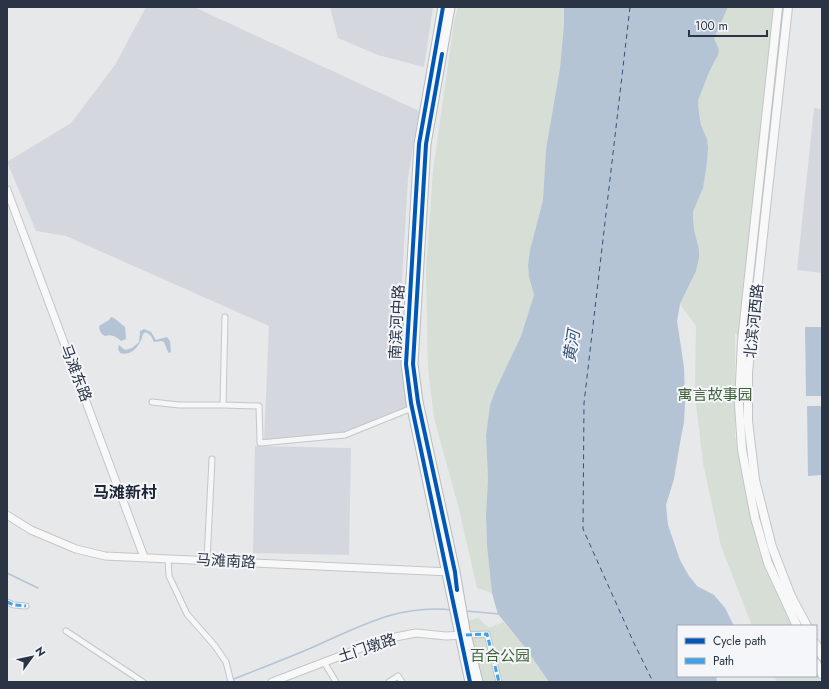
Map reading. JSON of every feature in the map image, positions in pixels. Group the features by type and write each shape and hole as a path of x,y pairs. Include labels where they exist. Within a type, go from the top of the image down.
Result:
{"highway":[{"name":"南滨河中路","path":"443,7 419,144 406,364 412,408 450,572"},
{"name":"南滨河中路","path":"450,7 426,144 414,364 418,402 460,620 470,682"},
{"name":"南滨河中路","path":"462,635 478,682"}],"main road":[{"name":"北滨河西路","path":"778,7 742,341 739,404 742,450 755,518 768,564 797,625"},
{"name":"北滨河西路","path":"788,7 748,372 748,421 755,480 772,547 791,596 806,625"},
{"name":"马滩东路","path":"7,190 144,557"},
{"name":"马滩南路","path":"7,515 31,530 76,549 105,556 450,572"},
{"name":"土门墩路","path":"272,682 385,639 416,634 446,636 462,635"},
{"path":"817,646 822,656"},
{"path":"817,665 822,674"}],"street":[{"path":"223,405 225,317"},
{"path":"152,402 180,405 259,406 260,443 345,435 412,408"},
{"path":"207,560 212,459"},
{"path":"168,559 169,576 187,614 215,646 226,662 228,676 231,682"},
{"path":"7,602 14,605 26,606"},
{"path":"66,631 143,682"},
{"path":"462,635 487,634 499,682"},
{"path":"324,662 336,682"},
{"path":"389,682 398,676 402,682"}],"shaded area":[{"path":"146,7 194,7 419,111 408,178 399,331 408,409 346,433 264,441 269,326 66,236 36,231 7,162 71,123 115,65"},
{"path":"330,7 433,7 424,67 378,55 338,38"},
{"path":"814,108 822,109 822,273 797,270"},
{"path":"255,446 351,448 349,555 253,553"}],"green space":[{"path":"458,7 564,7 560,68 546,149 543,200 530,250 528,265 529,277 534,295 521,336 490,405 486,435 488,479 486,515 487,546 492,593 477,588 459,509 434,418 428,368 426,272 433,171 454,22"},
{"name":"寓言故事园","path":"728,7 778,7 742,341 735,333 735,436 759,552 792,625 752,625 721,546 703,463 695,395 696,326 680,304 698,264 699,250 694,229 693,212 703,188 707,139 701,125 698,101 709,71 715,62 717,46 714,38"},
{"name":"百合公园","path":"478,618 489,628 503,622 527,650 549,682 482,682 467,621"},
{"path":"817,674 821,682 777,682 774,677 817,677"}],"water":[{"name":"黄河","path":"564,7 728,7 714,38 719,50 718,55 709,72 698,101 701,125 707,139 707,162 703,188 693,212 694,229 699,250 699,258 696,271 680,304 677,321 684,367 684,422 674,479 666,505 668,525 680,560 689,576 697,586 714,595 725,608 734,625 677,625 677,677 716,677 717,682 549,682 527,650 498,614 492,593 487,546 486,515 488,479 486,435 490,405 521,336 534,295 529,277 528,265 530,250 543,200 546,149 560,68"},
{"path":"111,317 125,327 126,339 121,341 113,336 105,336 101,333 99,326"},
{"path":"805,327 822,327 822,396 806,396"},
{"path":"144,329 151,332 156,340 167,337 170,341 171,352 168,352 164,342 154,342 151,336 146,332 143,334 140,342 135,349 128,353 120,353 118,349 119,345 125,350 132,348 139,342 140,331"},
{"path":"807,406 822,406 822,475 808,476"}],"waterway":[{"path":"7,573 38,588"},
{"path":"226,682 290,657 379,619 414,610 452,610"},
{"path":"466,611 500,614"}],"ferry route":[{"path":"630,7 584,403 583,529 653,682"}],"marked path":[{"path":"7,602 14,605 26,606"},
{"path":"466,635 487,634 499,682"}],"cycle path":[{"path":"443,7 419,144 406,364 411,403 470,682"},
{"path":"442,54 426,144 413,364 418,402 455,572 457,590"}],"district":[{"name":"马滩新村","path":"125,492"}]}
